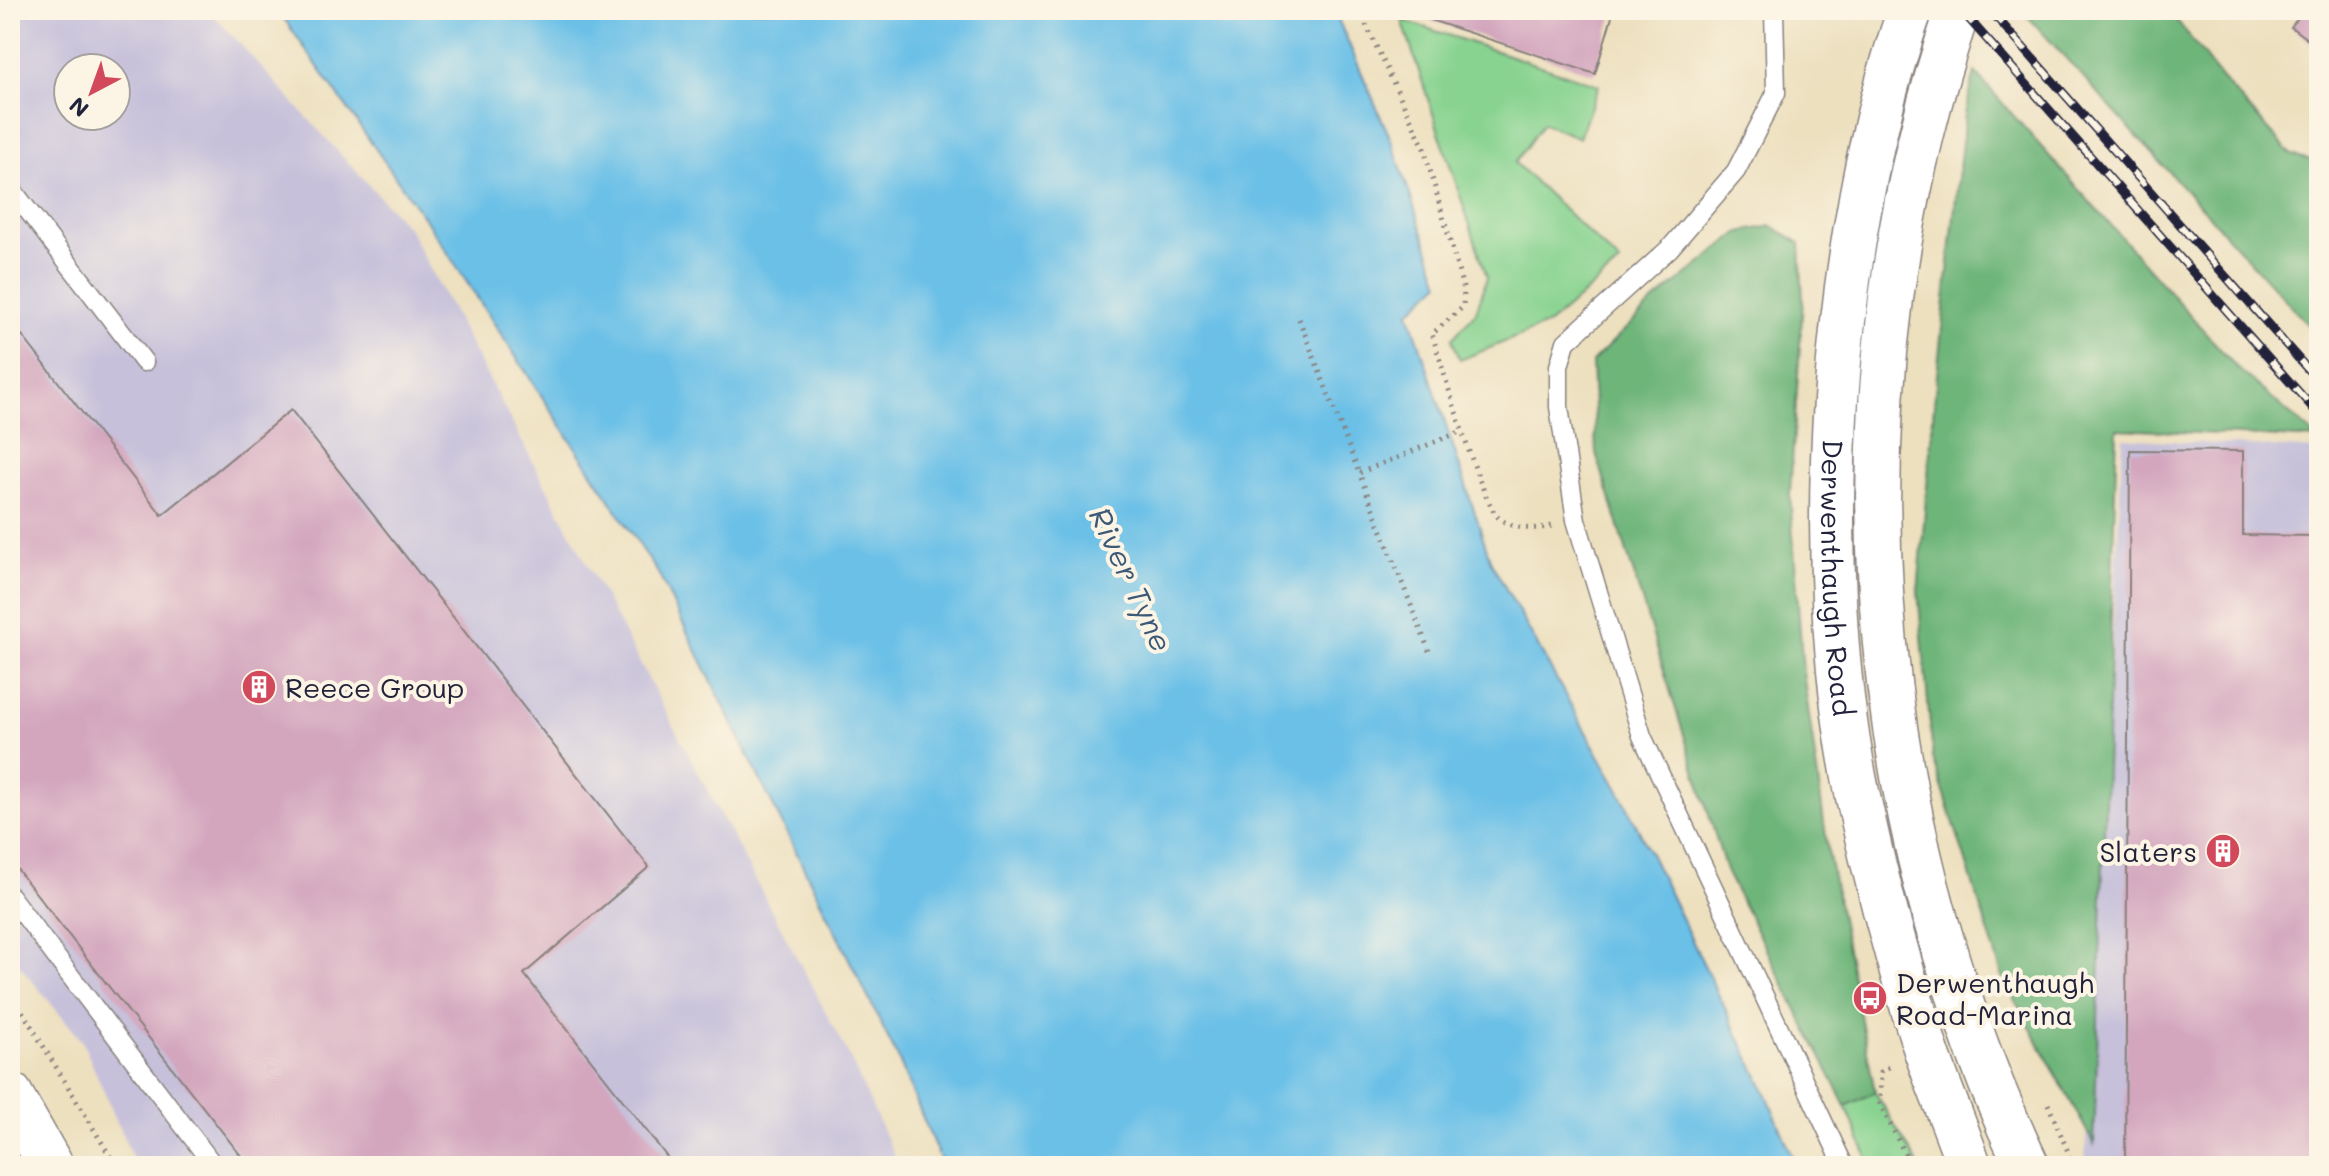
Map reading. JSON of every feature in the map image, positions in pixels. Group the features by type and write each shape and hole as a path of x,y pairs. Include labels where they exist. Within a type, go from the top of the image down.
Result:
{"main road":[{"name":"Derwenthaugh Road","path":"1910,10 1874,134 1843,323 1837,414 1835,602 1858,793 1925,1049 1968,1156"},
{"name":"Derwenthaugh Road","path":"1958,10 1917,151 1885,327 1880,395 1878,581 1899,758 1924,875 1951,976 1989,1080 2027,1166"},
{"path":"10,1094 51,1166"}],"lane":[{"path":"1774,10 1776,93 1736,171 1670,248 1579,326 1566,342 1559,366 1559,407 1576,520 1642,736 1844,1166"},
{"path":"10,187 144,362"},
{"path":"10,896 214,1166"}],"path":[{"path":"1359,10 1423,145 1464,291 1463,307 1432,334 1462,431 1496,517 1514,527 1540,528 1576,520"},
{"path":"1299,319 1429,651"},
{"path":"1359,473 1462,431"},
{"path":"10,991 116,1166"},
{"path":"1911,1166 1880,1104 1881,1072 1925,1049"}],"shaded area":[{"path":"10,10 209,10 409,229 848,1054 899,1166 136,1166 82,1041 10,954"},
{"name":"Slaters","path":"2123,438 2319,450 2319,1166 2090,1166 2085,1157"}],"green space":[{"path":"2022,10 2169,10 2222,79 2292,155 2319,162 2319,337"},
{"path":"1402,20 1599,85 1579,138 1543,123 1515,163 1620,263 1549,324 1460,360 1452,339 1476,312 1487,277"},
{"path":"1975,72 2237,368 2319,439 2117,429 2094,1144 2003,978 1933,758 1918,592 1935,393 1965,114"},
{"path":"1772,226 1800,243 1803,300 1790,494 1803,672 1828,851 1875,1092 1846,1106 1727,873 1596,453 1592,362 1653,302 1740,232"},
{"path":"1875,1092 1919,1166 1871,1166 1846,1106"}],"water":[{"name":"River Tyne","path":"278,10 1334,10 1392,142 1440,283 1409,312 1491,562 1625,802 1767,1095 1796,1166 943,1166 898,1058 658,573 432,229"}],"building":[{"path":"1400,10 1614,10 1595,74"},
{"path":"2304,10 2319,10 2319,48 2291,27"},
{"name":"Reece Group","path":"10,320 162,515 291,410 649,867 524,974 674,1166 249,1166 10,860"},
{"name":"Slaters","path":"2130,450 2243,451 2243,535 2319,536 2319,1166 2125,1166"}],"railway":[{"path":"1961,10 2319,415"},
{"path":"1990,10 2319,382"}],"place":[{"name":"Reece Group","path":"259,687"},
{"name":"Slaters","path":"2223,851"},
{"name":"Derwenthaugh Road-Marina","path":"1870,998"}]}
